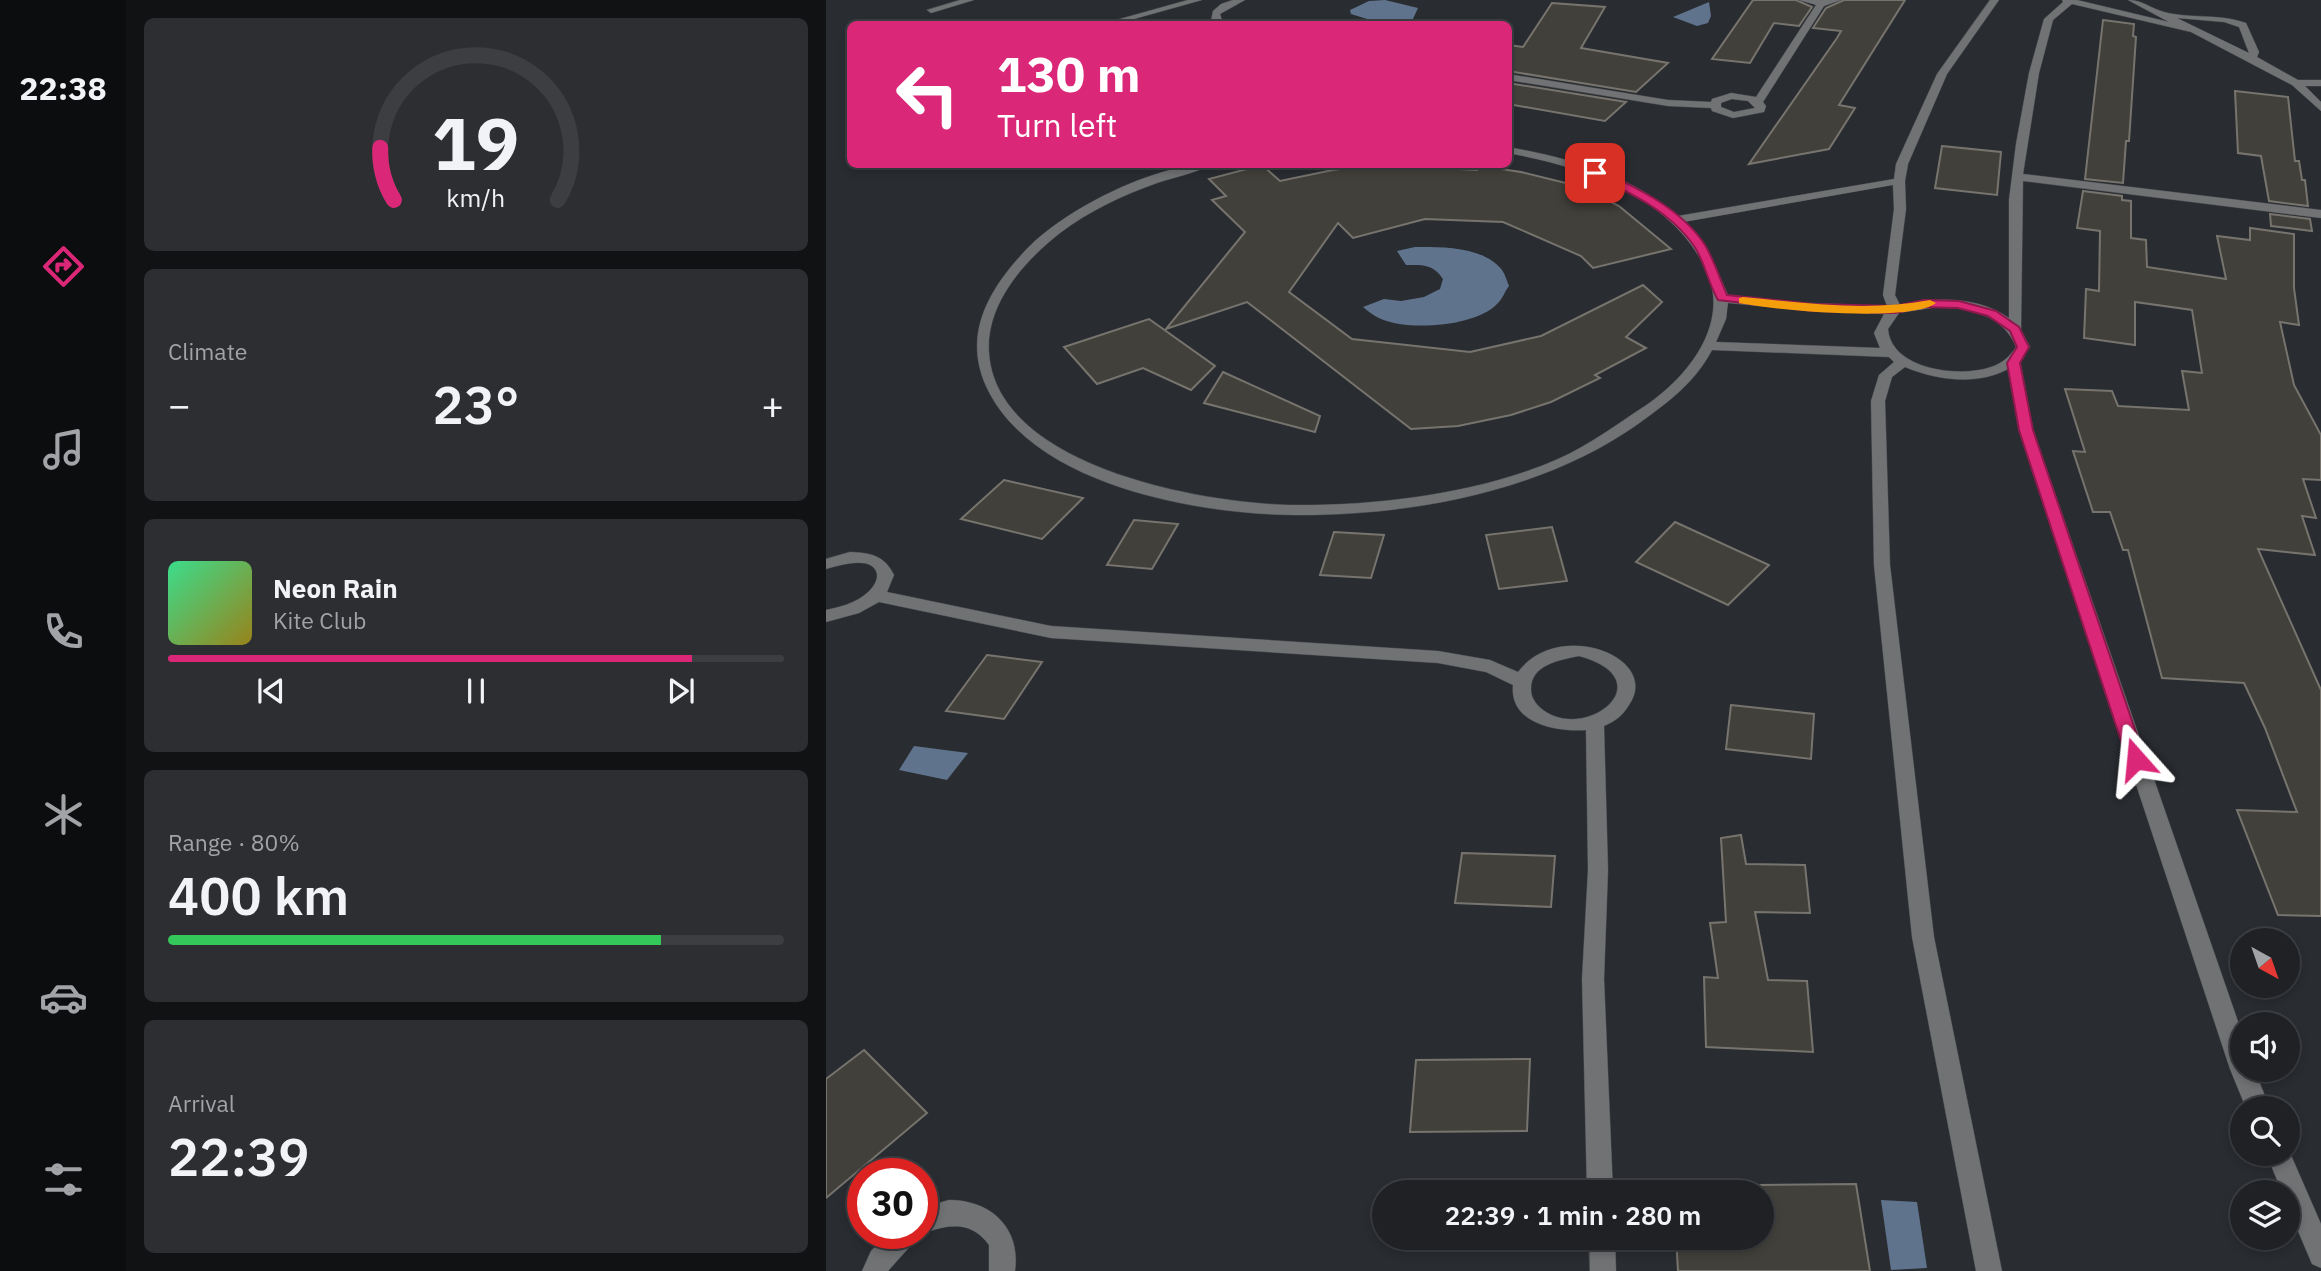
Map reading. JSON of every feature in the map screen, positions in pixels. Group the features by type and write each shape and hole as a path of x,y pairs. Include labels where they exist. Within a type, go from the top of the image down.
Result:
{"street":[{"path":"931,10 970,0"},
{"path":"1118,21 1199,0"},
{"path":"1216,21 1216,13 1224,6 1241,0"},
{"path":"1804,0 1821,4 1837,0"},
{"path":"1895,310 1889,295 1900,209 1899,181 1902,164 1942,74 1963,41 1996,0"},
{"path":"2132,0 2252,58 2296,83 2321,108"},
{"path":"1895,310 1883,324 1881,333 1884,343 1898,357 1918,368 1953,375 1988,374 2014,363 2023,347 2015,329 2015,200 2021,144 2034,73 2049,19 2069,1 2198,31"},
{"path":"1758,102 1821,4"},
{"path":"2167,15 2225,19 2243,25 2254,51 2252,58"},
{"path":"1512,78 1685,106 1714,105 1723,113 1744,115 1760,110 1761,106 1758,102 1731,96 1716,101 1714,105"},
{"path":"2296,83 2321,83"},
{"path":"1193,168 1116,197 1077,218 1035,248 1004,282 985,320 982,359 996,398 1029,435 1080,467 1149,491 1230,506 1320,510 1411,502 1498,484 1575,457 1613,435 1681,386 1708,346 1722,298 1700,246 1677,220 1640,194 1595,173 1544,157 1512,151"},
{"path":"2018,177 2321,214"},
{"path":"1677,220 1899,181"},
{"path":"1722,298 1813,308 1895,310 1924,303 1959,304 1992,314 2015,329"},
{"path":"1708,346 1898,357"},
{"path":"1898,357 1886,375 1878,401 1882,565 1923,937 1989,1271"},
{"path":"2014,363 2026,430 2230,1034"},
{"path":"826,564 853,558 870,559 882,564 887,573 885,584 877,596 843,614 826,616"},
{"path":"877,596 1051,632 1438,657 1490,666 1521,681"},
{"path":"1579,650 1598,654 1614,662 1626,681 1623,702 1612,715 1595,723 1572,726 1549,722 1532,711 1521,697 1521,681 1529,668 1542,657 1560,651 1579,650"},
{"path":"1595,723 1598,870 1593,979 1600,1180"},
{"path":"2283,1166 2321,1255"},
{"path":"938,1216 948,1213 972,1214 991,1224 1002,1243 1002,1271"},
{"path":"875,1271 880,1260 890,1249"},
{"path":"1602,1250 1603,1271"}],"water":[{"path":"1385,0 1418,8 1412,21 1373,21 1351,14 1350,10 1369,1"},
{"path":"1709,2 1711,16 1708,23 1697,26 1673,17"},
{"path":"1415,247 1462,250 1484,256 1502,270 1509,286 1499,302 1487,312 1458,322 1424,326 1393,323 1378,318 1363,307 1384,299 1401,301 1424,297 1440,289 1443,279 1435,270 1423,265 1406,265 1397,251"},
{"path":"914,746 968,753 947,780 899,770"},
{"path":"1881,1200 1917,1202 1927,1268 1891,1270"}],"building":[{"path":"1753,0 1796,0 1812,7 1799,26 1774,23 1750,63 1712,59"},
{"path":"1844,0 1905,0 1839,105 1855,108 1829,149 1749,164 1837,38 1841,31 1813,28 1826,8"},
{"path":"1552,3 1605,7 1581,48 1668,63 1636,92 1512,72 1512,46 1523,47"},
{"path":"2103,20 2134,24 2133,36 2136,37 2129,141 2126,141 2123,183 2085,179"},
{"path":"1512,84 1626,102 1605,121 1512,105"},
{"path":"2235,91 2288,97 2295,161 2299,161 2302,180 2305,180 2308,206 2269,201 2261,156 2238,153"},
{"path":"1942,146 2001,152 1997,195 1935,188"},
{"path":"1251,168 1265,168 1280,181 1333,170 1494,168 1521,172 1582,187 1619,206 1671,249 1593,268 1581,256 1503,222 1425,219 1353,238 1338,223 1289,292 1352,339 1470,352 1541,336 1643,285 1662,302 1626,337 1646,348 1595,375 1600,378 1551,402 1511,415 1458,426 1411,429 1247,302 1166,329 1245,232 1212,200 1226,196 1209,179"},
{"path":"2083,191 2122,196 2122,200 2131,201 2131,238 2146,240 2147,267 2226,279 2217,236 2250,240 2250,228 2294,234 2294,288 2299,325 2280,322 2294,385 2321,435 2321,480 2303,479 2316,518 2302,516 2315,555 2258,549 2321,690 2321,916 2278,915 2237,810 2297,812 2265,728 2244,683 2162,678 2128,550 2123,550 2110,512 2093,512 2073,451 2085,452 2065,389 2112,391 2118,406 2189,410 2182,371 2202,373 2192,310 2135,302 2135,345 2084,338 2086,289 2099,291 2100,231 2077,228"},
{"path":"2270,214 2310,219 2312,231 2271,226"},
{"path":"1149,319 1215,366 1191,390 1143,368 1097,384 1064,347"},
{"path":"1223,372 1320,416 1315,432 1204,403"},
{"path":"1004,480 1083,498 1042,539 961,519"},
{"path":"1134,520 1178,524 1152,569 1107,565"},
{"path":"1675,522 1769,565 1728,605 1636,562"},
{"path":"1552,527 1567,581 1499,589 1486,535"},
{"path":"1334,532 1384,535 1371,578 1320,575"},
{"path":"987,655 1042,662 1004,719 946,711"},
{"path":"1731,705 1814,714 1811,759 1726,749"},
{"path":"1741,835 1746,864 1805,865 1810,913 1755,912 1768,980 1807,981 1813,1052 1706,1047 1704,977 1718,978 1710,923 1726,922 1721,838"},
{"path":"1462,853 1555,856 1551,907 1455,903"},
{"path":"864,1050 927,1113 874,1158 847,1158 847,1180 826,1198 826,1079"},
{"path":"1530,1059 1527,1131 1410,1132 1416,1060"},
{"path":"1856,1184 1870,1271 1678,1271 1677,1250 1774,1250 1774,1185"}],"slow traffic":[{"path":"1743,300 1813,308 1895,310 1930,303"}],"route":[{"path":"1595,173 1640,194 1677,220 1700,246 1722,298 1813,308 1895,310 1924,303 1959,304 1992,314 2015,329 2023,347 2014,363 2026,430 2065,540 2136,759"}]}
